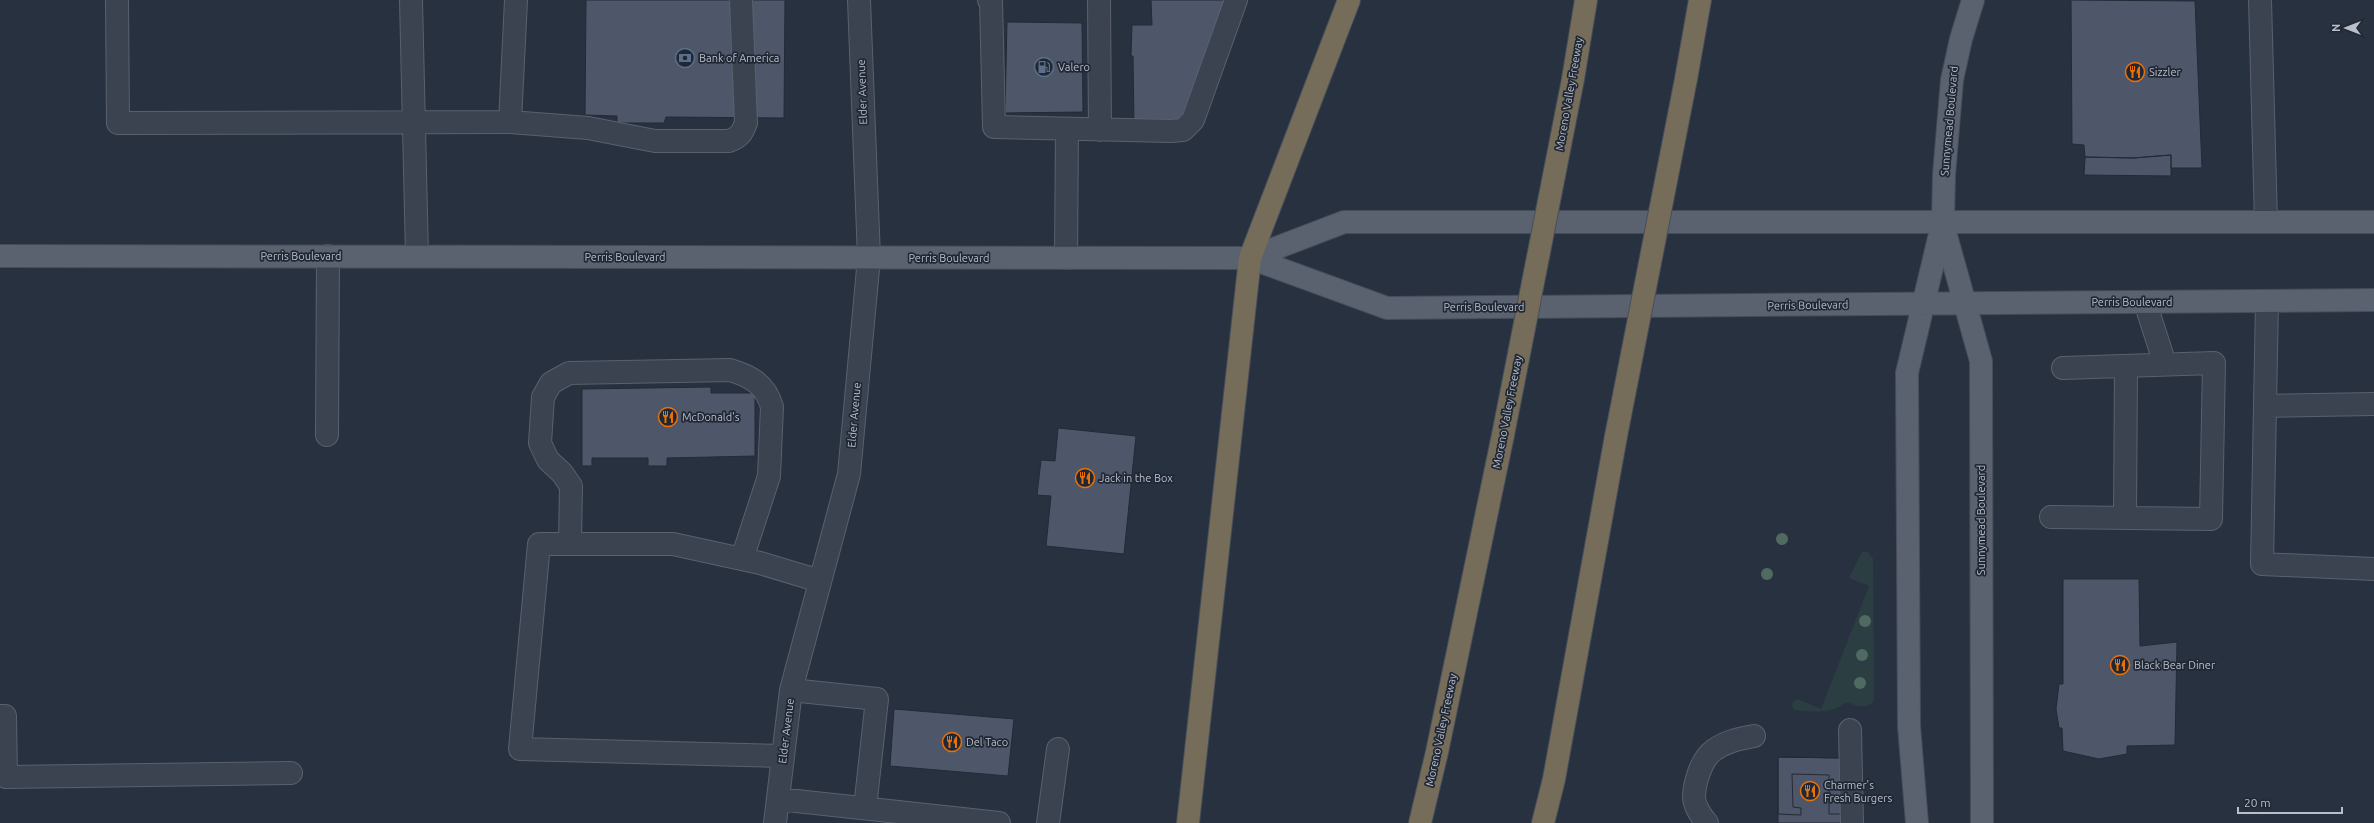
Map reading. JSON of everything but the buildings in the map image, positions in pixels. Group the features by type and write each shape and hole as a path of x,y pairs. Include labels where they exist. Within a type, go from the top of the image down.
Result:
{"highway":[{"path":"1188,823 1250,258 1349,0"},
{"name":"Moreno Valley Freeway","path":"1420,823 1438,752 1503,435 1573,80 1586,0"},
{"path":"1543,823 1554,779 1616,436 1700,0"}],"main road":[{"name":"Sunnymead Boulevard","path":"1917,823 1909,726 1907,374 1943,221 1944,175 1952,80 1960,39 1973,0"},
{"name":"Sunnymead Boulevard","path":"1943,221 1981,362 1982,823"},
{"name":"Perris Boulevard","path":"1250,258 1344,222 2374,222"},
{"name":"Perris Boulevard","path":"0,256 1250,258 1387,308 2374,300"}],"street":[{"path":"117,0 118,123 510,122 588,128 655,141 729,141 738,138 746,123 741,0"},
{"path":"411,0 417,256"},
{"path":"510,122 516,0"},
{"name":"Elder Avenue","path":"775,823 791,690 849,474 869,258 858,0"},
{"path":"1006,0 990,0 994,127 1171,131 1183,130 1193,120 1236,0"},
{"path":"1099,0 1100,130"},
{"path":"2260,0 2266,222"},
{"path":"1066,258 1067,129"},
{"path":"327,435 328,256"},
{"path":"2266,301 2262,564 2374,569"},
{"path":"2145,302 2166,364"},
{"path":"2051,517 2210,519 2214,363 2063,368"},
{"path":"2124,518 2126,366"},
{"path":"570,544 571,486 562,473 548,460 540,443 543,397 551,383 568,373 730,370 746,374 759,383 769,397 772,407 770,476 742,559"},
{"path":"2265,406 2374,404"},
{"path":"783,756 520,749 539,544 673,544 742,559 820,581"},
{"path":"791,690 877,699 865,808"},
{"path":"0,716 5,716 6,777 291,773"},
{"path":"1850,730 1852,823"},
{"path":"1707,823 1700,815 1694,799 1701,767 1712,751 1731,740 1754,736"},
{"path":"1048,823 1058,749"},
{"path":"778,799 1000,823"}],"green space":[{"path":"1862,552 1868,552 1873,559 1874,700 1868,705 1864,706 1857,706 1846,702 1836,709 1815,712 1795,710 1792,707 1793,702 1797,699 1821,709 1869,586 1849,578"}],"place":[{"name":"Bank of America","path":"685,58"},
{"name":"Valero","path":"1044,67"},
{"name":"Sizzler","path":"2135,72"},
{"name":"McDonald's","path":"668,417"},
{"name":"Jack in the Box","path":"1085,478"},
{"name":"Black Bear Diner","path":"2120,665"},
{"name":"Del Taco","path":"952,742"},
{"name":"Charmer's Fresh Burgers","path":"1810,791"}]}
